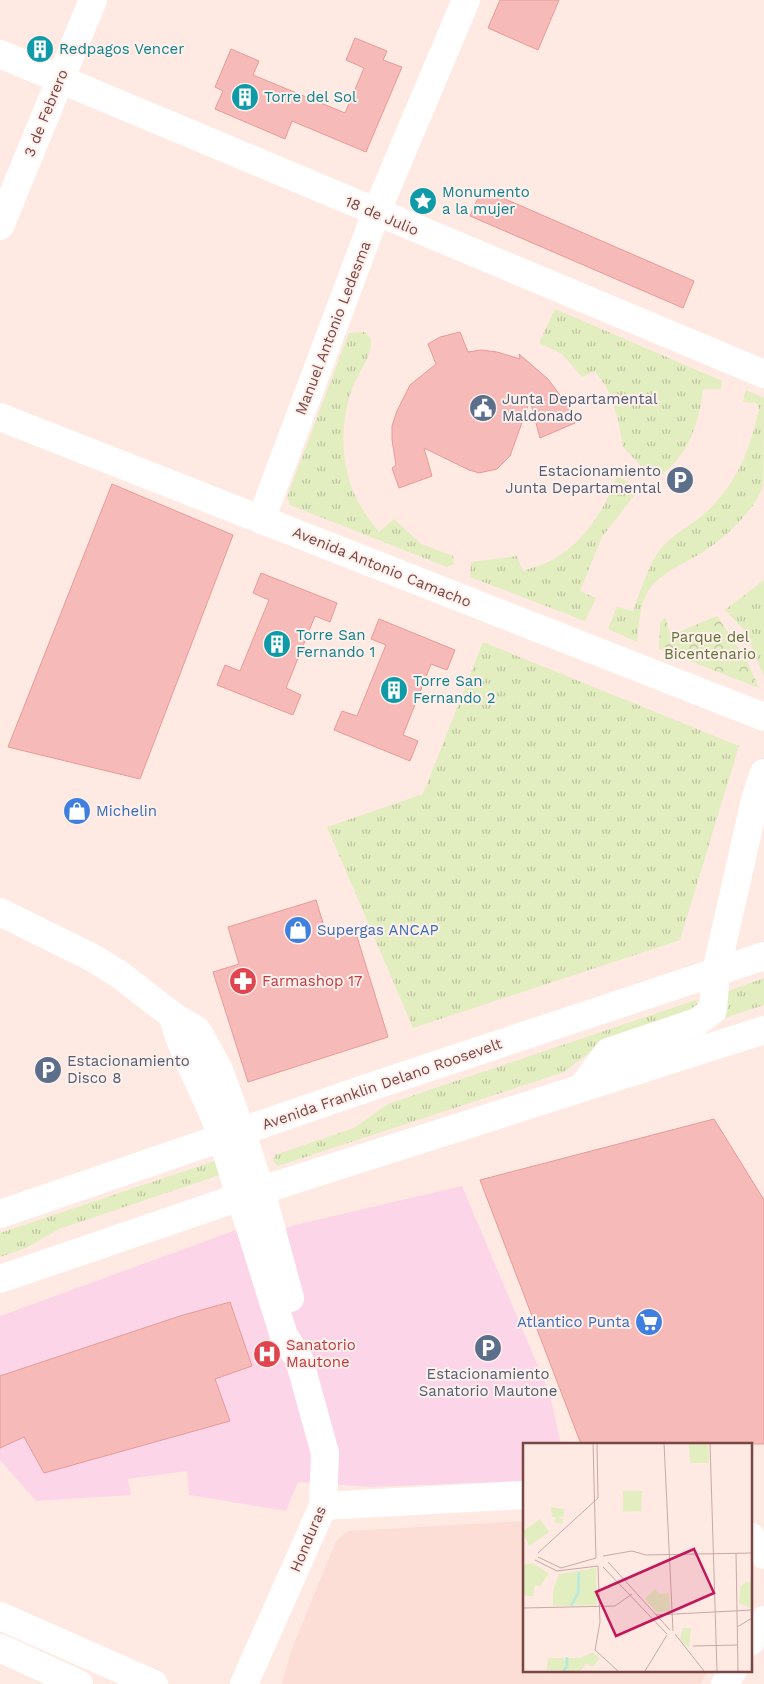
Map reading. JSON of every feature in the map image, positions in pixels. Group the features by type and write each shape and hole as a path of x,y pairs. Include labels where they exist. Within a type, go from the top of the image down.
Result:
{"street":[{"name":"3 de Febrero","path":"0,226 93,0"},
{"name":"Manuel Antonio Ledesma","path":"261,520 376,214 466,0"},
{"name":"18 de Julio","path":"0,54 376,214 764,374"},
{"name":"Avenida Antonio Camacho","path":"0,418 764,717"},
{"path":"583,1086 608,1052 697,1022 713,1010 716,972 755,800 764,774"},
{"name":"Honduras","path":"0,912 93,958 119,974 173,1016 179,1041 232,1135 299,1334 299,1358 325,1453 324,1506 244,1684"},
{"name":"Avenida Franklin Delano Roosevelt","path":"0,1214 764,956"},
{"path":"0,1279 251,1194 583,1086 764,1030"},
{"path":"324,1506 523,1495"},
{"path":"752,1539 764,1555"},
{"path":"0,1616 154,1684"},
{"path":"752,1639 764,1620"},
{"path":"0,1648 79,1684"},
{"path":"724,1684 732,1672"}],"shaded area":[{"name":"Sanatorio Mautone","path":"462,1186 549,1392 561,1443 523,1443 523,1481 371,1487 298,1482 286,1511 189,1495 187,1471 128,1479 131,1495 36,1501 0,1460 0,1316 236,1230 240,1230 256,1239 295,1225"},
{"path":"523,1521 523,1672 708,1672 700,1684 282,1684 291,1651 336,1541 348,1531"}],"green space":[{"path":"555,309 722,381 721,389 703,389 699,414 691,437 678,459 659,477 645,470 623,447 618,419 607,388 595,371 582,377 562,354 539,343"},
{"path":"365,332 371,339 370,351 349,397 344,425 344,453 349,480 359,504 379,532 394,519 421,544 453,556 454,564 447,567 290,505 287,497 349,333"},
{"path":"746,390 764,398 763,486 759,496 753,506 727,534 698,555 663,576 651,587 642,605 637,642 608,629 617,607 633,611 650,568 662,548 672,537 715,504 733,479 752,438 759,408 757,403 743,402"},
{"path":"617,476 633,485 636,493 602,537 580,591 596,598 585,621 470,577 471,562 517,556 523,571 546,563 563,553 583,535 600,513"},
{"path":"764,580 764,677 745,631 725,610"},
{"name":"Parque del Bicentenario","path":"717,616 746,659 759,688 659,649 660,623 665,617 671,635"},
{"path":"483,642 739,746 680,940 413,1028 327,827 423,794"},
{"path":"764,978 764,1005 722,1019 722,993"},
{"path":"696,1000 700,1009 597,1047 564,1072 278,1166 273,1161 275,1155 354,1128 388,1104"},
{"path":"218,1160 223,1174 59,1229 26,1248 0,1257 0,1233"}],"building":[{"path":"500,0 559,0 538,50 488,28"},
{"name":"Torre del Sol","path":"355,38 387,51 383,60 402,67 366,152 292,121 285,139 215,109 223,91 215,87 231,49 259,61 253,75 345,113 364,68 346,60"},
{"path":"482,189 694,281 683,308 470,216"},
{"name":"Junta Departamental Maldonado","path":"460,332 468,352 481,350 497,352 520,359 519,354 548,379 568,406 575,423 540,438 530,400 510,456 497,469 479,473 424,448 432,476 399,488 392,468 396,465 392,426 397,411 410,385 436,364 428,344 440,337"},
{"path":"112,484 233,535 140,779 8,747"},
{"name":"Torre San Fernando 1","path":"261,573 337,603 330,622 315,616 286,688 301,695 293,715 217,685 225,665 240,671 269,600 253,593"},
{"name":"Torre San Fernando 2","path":"379,619 455,650 447,670 431,664 403,735 418,741 410,761 334,730 342,711 357,716 386,645 371,639"},
{"path":"316,900 327,936 354,927 388,1037 248,1082 213,972 239,964 228,927"},
{"name":"Atlantico Punta","path":"714,1119 764,1200 764,1444 581,1443 480,1180"},
{"name":"Sanatorio Mautone","path":"230,1302 252,1366 215,1379 230,1421 44,1473 24,1437 0,1448 0,1376 180,1316"}],"place":[{"name":"Redpagos Vencer","path":"40,49"},
{"name":"Torre del Sol","path":"245,97"},
{"name":"Monumento a la mujer","path":"423,201"},
{"name":"Junta Departamental Maldonado","path":"483,408"},
{"name":"Estacionamiento Junta Departamental","path":"680,480"},
{"name":"Torre San Fernando 1","path":"277,644"},
{"name":"Torre San Fernando 2","path":"394,690"},
{"name":"Michelin","path":"77,811"},
{"name":"Supergas ANCAP","path":"298,930"},
{"name":"Farmashop 17","path":"243,981"},
{"name":"Estacionamiento Disco 8","path":"48,1070"},
{"name":"Atlantico Punta","path":"649,1322"},
{"name":"Estacionamiento Sanatorio Mautone","path":"488,1348"},
{"name":"Sanatorio Mautone","path":"267,1354"}]}
